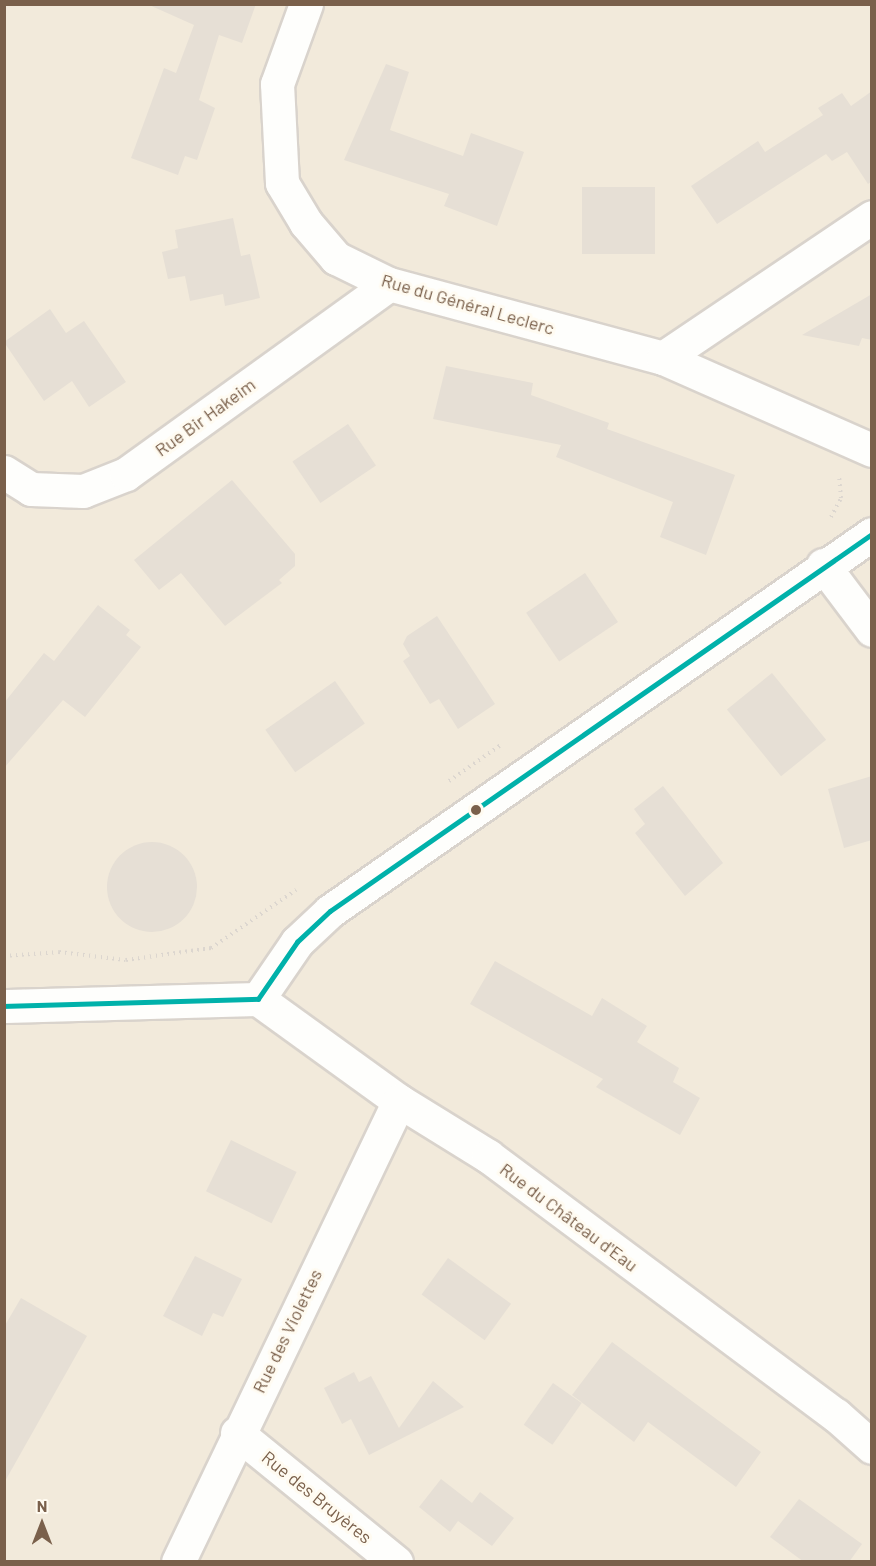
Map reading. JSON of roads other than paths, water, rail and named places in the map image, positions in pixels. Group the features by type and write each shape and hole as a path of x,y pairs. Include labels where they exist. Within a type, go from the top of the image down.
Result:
{"street":[{"name":"Rue du Général Leclerc","path":"306,4 277,84 282,183 306,223 336,258 389,284 663,358 866,447"},
{"path":"663,358 872,217"},
{"name":"Rue Bir Hakeim","path":"4,472 31,489 83,491 126,474 389,284"},
{"path":"4,1006 258,999 297,942 330,911 823,565 872,534"},
{"path":"823,565 872,630"},
{"name":"Rue du Château d'Eau","path":"258,999 399,1101 488,1156 836,1415 872,1448"},
{"name":"Rue des Violettes","path":"178,1562 237,1433 399,1101"},
{"name":"Rue des Bruyères","path":"237,1433 396,1562"}]}
